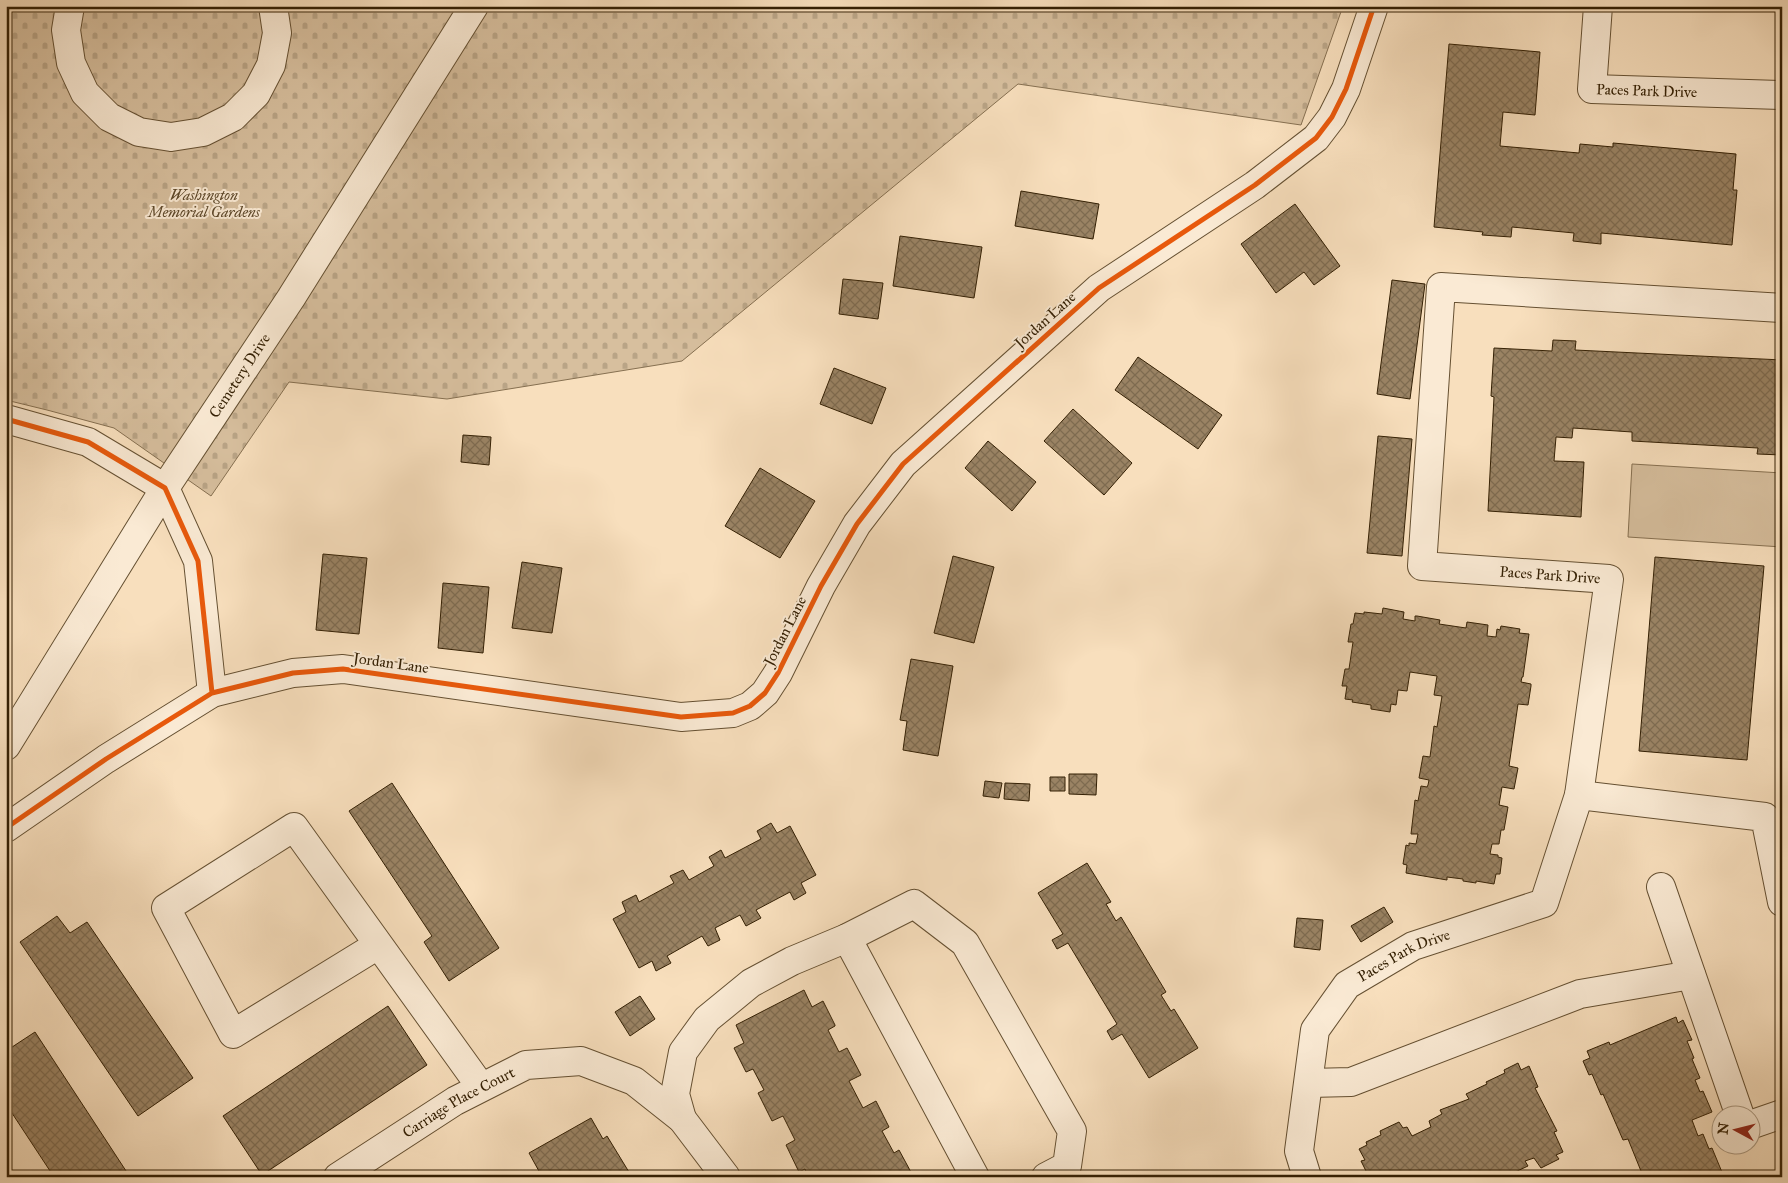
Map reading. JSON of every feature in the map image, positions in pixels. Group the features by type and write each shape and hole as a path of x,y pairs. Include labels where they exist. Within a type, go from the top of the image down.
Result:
{"street":[{"path":"70,6 66,30 70,63 85,93 109,117 139,132 171,137 203,132 233,117 256,94 271,65 277,33 273,6"},
{"name":"Cemetery Drive","path":"6,746 166,488 291,298 474,6"},
{"name":"Jordan Lane","path":"6,828 106,759 212,693 293,673 344,669 681,717 733,714 750,706 765,694 778,673 821,586 857,524 903,464 1099,288 1255,185 1316,138 1332,117 1346,89 1374,6"},
{"name":"Paces Park Drive","path":"1598,6 1592,88 1782,95"},
{"name":"Paces Park Drive","path":"1307,1177 1300,1151 1315,1030 1347,985 1414,946 1544,903 1578,795 1608,579 1422,566 1441,287 1782,308"},
{"path":"6,419 88,442 166,488 198,561 212,693"},
{"path":"1578,795 1765,817 1782,902"},
{"path":"378,945 234,1034 166,908 294,827 481,1087"},
{"path":"1661,887 1737,1106"},
{"path":"682,1119 675,1094 683,1052 707,1019 751,983 792,961 847,938 914,904 965,943 1072,1131 1067,1166 1046,1177"},
{"path":"847,938 975,1177"},
{"path":"1309,1083 1350,1082 1580,994 1691,975"},
{"name":"Carriage Place Court","path":"338,1177 455,1100 526,1065 581,1061 634,1081 682,1119 726,1177"},
{"path":"1760,1122 1782,1114"}],"green space":[{"name":"Washington Memorial Gardens","path":"6,6 1343,6 1301,125 1018,84 682,361 447,399 289,382 211,496 114,428 6,400"},
{"path":"1632,464 1782,473 1782,547 1628,537"}],"building":[{"path":"1449,44 1540,52 1535,115 1503,112 1500,146 1579,153 1580,144 1613,147 1613,143 1736,154 1733,190 1737,190 1732,245 1601,233 1601,244 1573,241 1574,233 1512,227 1511,237 1482,235 1483,232 1434,227"},
{"path":"1021,191 1099,204 1093,239 1015,226"},
{"path":"1295,204 1340,266 1314,285 1304,272 1276,293 1241,244"},
{"path":"900,236 982,247 974,298 893,286"},
{"path":"843,279 883,283 878,319 839,314"},
{"path":"1392,280 1425,284 1410,399 1377,394"},
{"path":"1553,340 1576,341 1575,350 1782,360 1782,455 1757,454 1758,448 1632,441 1632,432 1573,428 1572,438 1556,437 1554,461 1584,462 1581,517 1488,511 1494,397 1491,396 1494,348 1552,351"},
{"path":"1138,357 1222,415 1198,449 1115,390"},
{"path":"834,368 886,388 872,424 820,404"},
{"path":"1073,409 1132,463 1104,495 1044,441"},
{"path":"463,435 491,437 489,465 461,462"},
{"path":"1378,436 1412,439 1402,556 1367,553"},
{"path":"988,441 1036,482 1012,511 965,468"},
{"path":"760,468 815,501 780,558 725,526"},
{"path":"323,554 367,558 359,634 316,630"},
{"path":"953,556 994,567 974,643 934,633"},
{"path":"1655,557 1764,566 1747,760 1639,751"},
{"path":"522,562 562,568 552,633 512,628"},
{"path":"443,583 489,587 483,653 438,648"},
{"path":"1383,608 1404,612 1403,619 1415,621 1415,616 1417,616 1440,620 1439,624 1466,628 1467,622 1488,625 1487,636 1496,637 1497,629 1500,630 1501,626 1520,629 1519,633 1529,634 1521,682 1531,684 1531,686 1528,705 1518,704 1509,766 1518,768 1514,789 1502,787 1499,805 1508,807 1504,830 1501,830 1499,844 1492,844 1490,854 1498,855 1498,857 1502,858 1500,874 1496,874 1494,884 1476,881 1476,883 1447,877 1447,880 1406,873 1407,865 1403,864 1406,845 1409,846 1409,843 1416,844 1418,834 1411,834 1415,800 1418,801 1421,786 1427,787 1429,780 1419,778 1423,756 1430,757 1434,726 1437,727 1442,696 1434,695 1437,676 1410,672 1407,691 1398,690 1396,705 1391,704 1390,712 1371,709 1371,705 1345,699 1347,686 1342,686 1345,669 1349,669 1353,642 1348,642 1355,613 1382,614"},
{"path":"911,659 953,666 938,756 903,750 907,721 900,720"},
{"path":"1069,774 1097,774 1096,795 1069,794"},
{"path":"1050,777 1065,777 1065,791 1050,791"},
{"path":"985,781 1002,783 999,798 983,796"},
{"path":"392,783 499,948 449,981 424,942 432,936 349,811"},
{"path":"1005,783 1030,784 1029,801 1004,799"},
{"path":"771,823 777,833 790,826 816,875 801,883 806,893 794,900 790,892 756,910 761,918 746,926 740,915 715,928 720,940 708,946 702,936 667,956 671,963 656,971 652,961 639,968 613,919 626,912 622,902 636,895 639,902 674,883 670,876 683,870 689,880 714,866 709,857 721,850 725,858 761,839 757,831"},
{"path":"1087,863 1111,902 1106,904 1116,921 1121,917 1166,992 1161,995 1171,1011 1174,1009 1198,1048 1149,1078 1122,1034 1112,1040 1107,1031 1117,1024 1068,943 1057,949 1052,940 1063,934 1038,893"},
{"path":"1384,907 1393,922 1361,942 1351,926"},
{"path":"57,916 70,933 87,922 193,1078 138,1116 20,942"},
{"path":"1297,918 1323,920 1320,950 1294,947"},
{"path":"804,990 812,1007 823,1001 835,1025 828,1030 839,1052 847,1048 861,1075 849,1081 863,1108 876,1101 889,1127 882,1131 894,1153 899,1150 912,1174 907,1177 808,1177 805,1169 799,1172 786,1145 795,1140 783,1116 772,1121 758,1093 764,1090 753,1069 746,1072 734,1048 744,1043 736,1025"},
{"path":"640,996 655,1019 630,1036 615,1012"},
{"path":"388,1006 427,1065 262,1175 223,1116"},
{"path":"1676,1017 1678,1023 1683,1020 1692,1040 1687,1041 1700,1078 1695,1080 1700,1092 1703,1091 1710,1107 1710,1113 1692,1120 1698,1136 1703,1134 1710,1149 1710,1156 1715,1156 1724,1177 1640,1177 1643,1176 1628,1139 1623,1140 1603,1094 1601,1095 1592,1074 1589,1075 1583,1061 1590,1058 1587,1051 1609,1042 1610,1045"},
{"path":"35,1032 130,1177 54,1177 6,1104 6,1051"},
{"path":"1518,1063 1521,1070 1529,1066 1538,1087 1535,1088 1557,1131 1554,1132 1563,1152 1556,1155 1559,1159 1541,1168 1534,1158 1525,1161 1528,1166 1513,1173 1515,1177 1372,1177 1371,1174 1368,1175 1361,1161 1365,1160 1359,1149 1367,1145 1366,1142 1381,1135 1380,1131 1399,1122 1403,1128 1407,1127 1412,1136 1431,1127 1429,1121 1442,1114 1440,1110 1469,1099 1466,1094 1487,1084 1486,1082 1505,1073 1504,1070"},
{"path":"591,1118 603,1139 607,1136 632,1177 535,1177 540,1173 529,1153"}],"cycle path":[{"path":"6,828 106,759 212,693 293,673 343,669 681,717 733,713 750,706 765,693 778,673 821,586 857,524 903,464 1099,288 1255,185 1316,138 1332,117 1346,89 1374,6"},
{"path":"6,419 88,442 165,488 198,561 212,693"}]}
